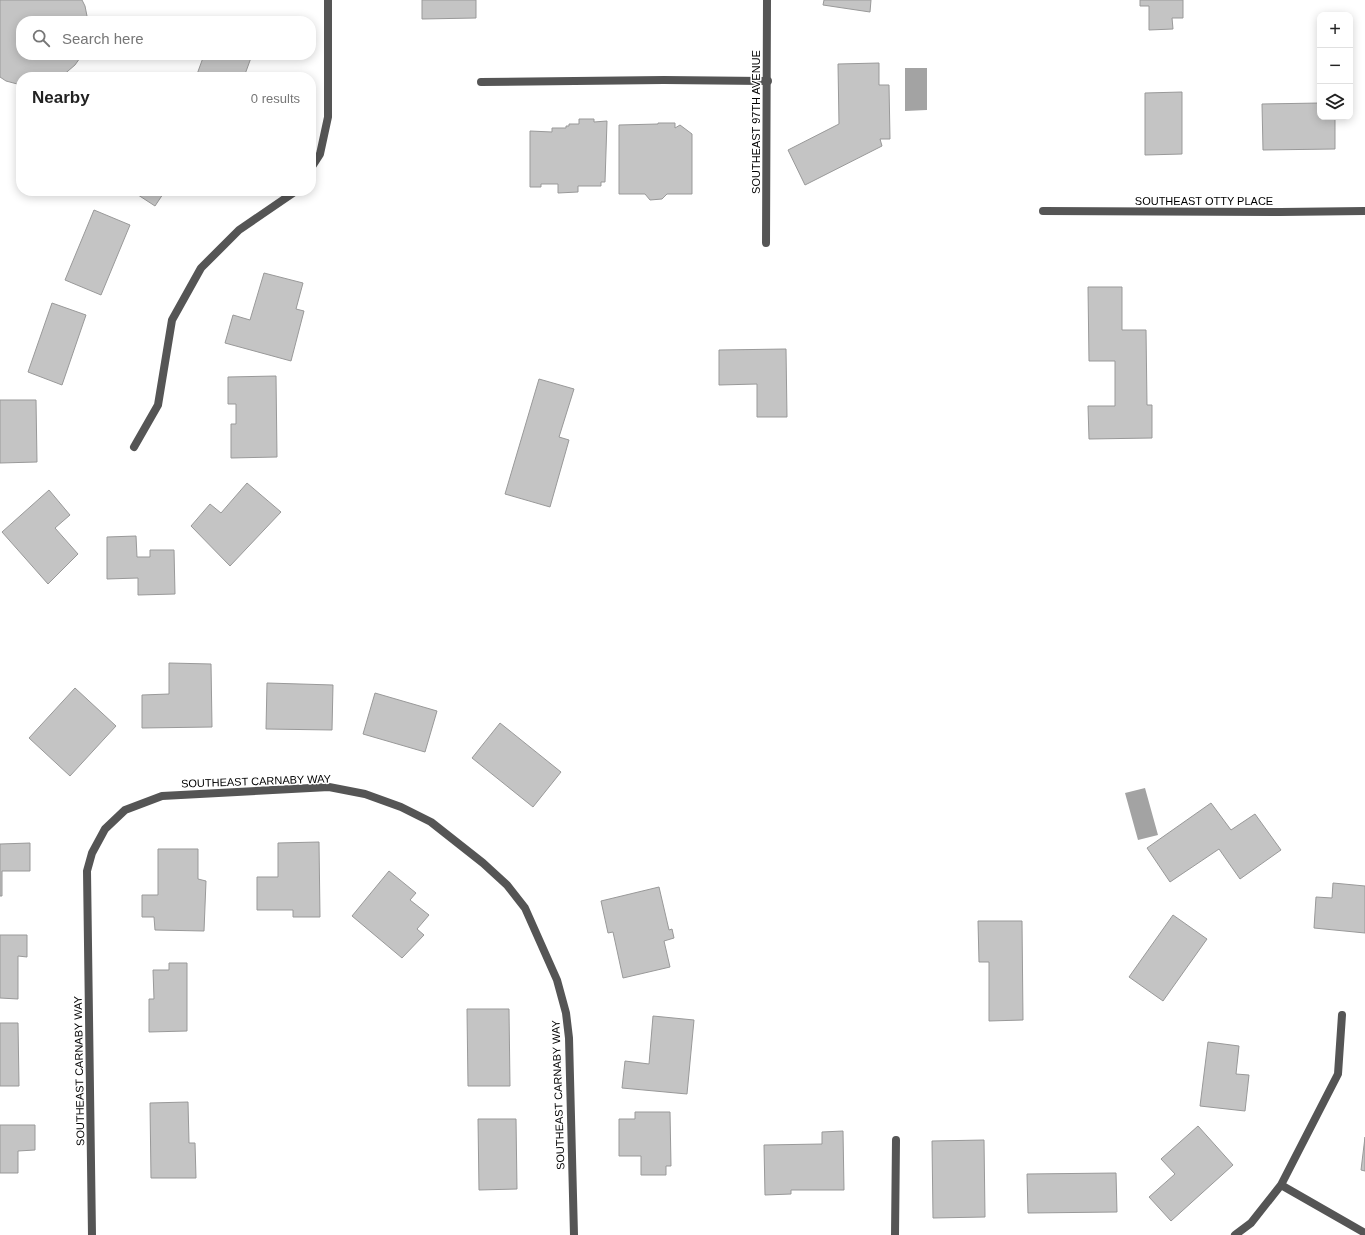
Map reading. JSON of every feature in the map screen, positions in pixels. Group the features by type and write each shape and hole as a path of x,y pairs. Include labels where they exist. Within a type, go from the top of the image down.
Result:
{"street":[{"path":"316,160 320,154 328,117 328,0"},
{"name":"SOUTHEAST 97TH AVENUE","path":"766,243 768,81 767,0"},
{"path":"481,82 664,80 768,81"},
{"path":"134,447 158,406 172,320 201,268 239,230 289,196"},
{"name":"SOUTHEAST OTTY PLACE","path":"1043,211 1365,211"},
{"name":"SOUTHEAST CARNABY WAY","path":"92,1235 87,871 92,852 105,829 125,810 162,796 329,787 372,796 401,806 431,822 483,863 507,885 525,908 557,980 566,1013 569,1038 574,1235"},
{"path":"1235,1235 1251,1224 1281,1184 1338,1074 1342,1015"},
{"path":"895,1235 896,1140"},
{"path":"1281,1184 1365,1233"}],"shaded area":[{"path":"905,68 927,68 927,110 905,111"},
{"path":"1145,788 1158,835 1138,840 1125,793"}],"building":[{"path":"0,0 82,0 87,16 16,16 16,60 78,60 75,65 67,72 16,72 16,84 6,81 0,77"},
{"path":"422,0 476,0 476,18 422,19"},
{"path":"824,0 871,0 870,12 823,5"},
{"path":"1140,0 1183,0 1183,18 1172,18 1173,29 1149,30 1149,6 1140,6"},
{"path":"202,60 250,60 246,72 198,72"},
{"path":"879,63 879,85 889,85 890,139 880,139 882,146 805,185 788,150 839,124 838,64"},
{"path":"1182,92 1182,154 1145,155 1145,93"},
{"path":"1317,103 1317,120 1335,120 1335,149 1263,150 1262,104"},
{"path":"579,119 594,119 594,122 607,121 605,182 601,182 601,186 578,186 578,192 558,193 558,184 541,184 541,187 530,187 530,131 552,132 552,128 566,128 569,124 579,124"},
{"path":"675,123 675,128 680,125 692,134 692,194 667,194 662,199 650,200 645,194 619,194 619,125"},
{"path":"140,196 162,196 155,206"},
{"path":"94,210 130,225 101,295 65,280"},
{"path":"264,273 303,283 296,309 304,311 291,361 225,343 233,315 250,320"},
{"path":"1088,287 1122,287 1122,330 1146,330 1147,405 1152,405 1152,438 1089,439 1088,406 1115,406 1115,361 1089,361"},
{"path":"52,303 86,315 62,385 28,372"},
{"path":"786,349 787,417 757,417 757,384 719,385 719,350"},
{"path":"276,376 277,457 231,458 231,424 236,424 236,404 228,404 228,377"},
{"path":"539,379 574,389 559,437 569,440 550,507 505,494"},
{"path":"0,400 36,400 37,462 0,463"},
{"path":"247,483 281,512 230,566 191,526 210,504 221,513"},
{"path":"49,490 70,515 55,528 78,554 48,584 2,532"},
{"path":"136,536 137,557 150,557 150,550 174,550 175,594 138,595 138,578 107,579 107,537"},
{"path":"169,663 211,664 212,727 142,728 142,695 169,694"},
{"path":"267,683 333,685 332,730 266,729"},
{"path":"75,688 116,726 70,776 29,738"},
{"path":"375,693 437,711 425,752 363,734"},
{"path":"500,723 561,772 533,807 472,758"},
{"path":"1211,803 1231,830 1255,814 1281,850 1240,879 1219,849 1170,882 1147,848"},
{"path":"319,842 320,917 293,917 293,910 257,910 257,877 278,877 278,843"},
{"path":"30,843 30,871 2,871 2,896 0,896 0,844"},
{"path":"158,849 198,849 198,879 206,881 204,931 155,930 154,917 142,917 142,895 158,895"},
{"path":"389,871 416,893 410,900 429,915 417,929 424,935 402,958 352,916"},
{"path":"1333,883 1365,886 1365,933 1314,928 1316,897 1332,898"},
{"path":"659,887 669,930 672,929 674,938 664,941 670,967 623,978 613,932 608,933 601,901"},
{"path":"1173,915 1207,939 1163,1001 1129,977"},
{"path":"978,921 1022,921 1023,1020 989,1021 989,962 979,962"},
{"path":"0,935 27,935 27,957 18,956 18,999 0,998"},
{"path":"169,963 187,963 187,1031 149,1032 149,999 154,999 153,970 169,970"},
{"path":"467,1009 509,1009 510,1086 468,1086"},
{"path":"653,1016 694,1020 687,1094 622,1088 625,1061 649,1064"},
{"path":"0,1023 18,1023 19,1086 0,1086"},
{"path":"1208,1042 1239,1046 1236,1074 1249,1075 1245,1111 1200,1106"},
{"path":"188,1102 189,1143 195,1143 196,1178 151,1178 150,1103"},
{"path":"635,1112 670,1112 671,1166 666,1166 666,1175 641,1175 641,1156 619,1156 619,1119 635,1119"},
{"path":"478,1119 516,1119 517,1189 479,1190"},
{"path":"0,1125 35,1125 35,1150 18,1151 18,1173 0,1173"},
{"path":"1198,1126 1233,1165 1171,1221 1149,1197 1175,1174 1161,1159"},
{"path":"843,1131 844,1190 791,1190 791,1194 765,1195 764,1145 822,1144 822,1132"},
{"path":"1365,1137 1365,1171 1361,1170"},
{"path":"984,1140 985,1217 933,1218 932,1141"},
{"path":"1116,1173 1117,1212 1028,1213 1027,1174"}]}
